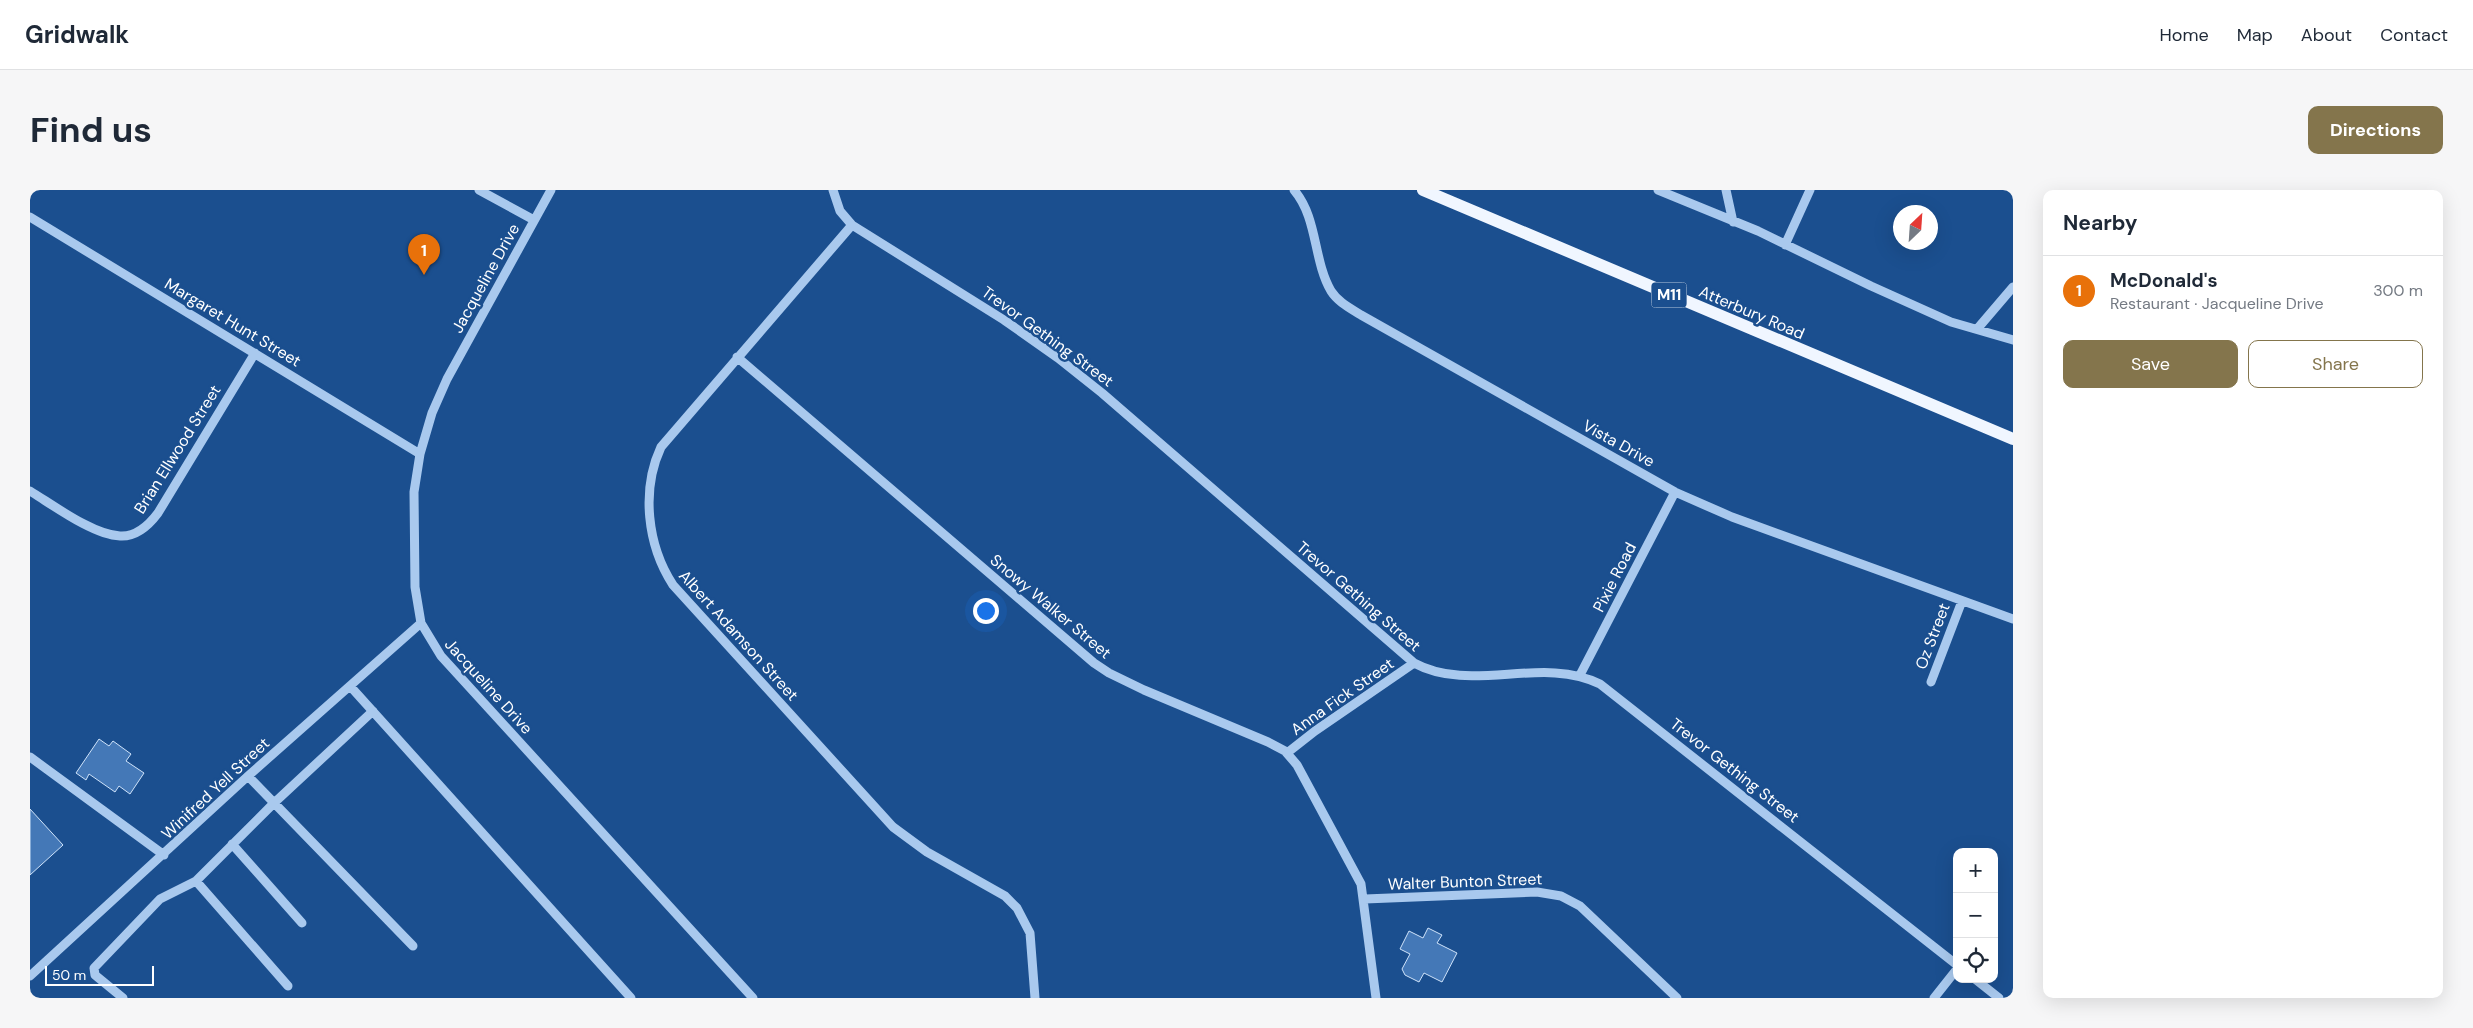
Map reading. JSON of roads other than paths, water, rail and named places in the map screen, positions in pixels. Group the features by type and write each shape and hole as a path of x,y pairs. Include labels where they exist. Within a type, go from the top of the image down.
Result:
{"main road":[{"name":"Atterbury Road","path":"1423,190 2013,439"}],"street":[{"path":"479,190 534,220"},
{"name":"Jacqueline Drive","path":"551,190 447,379 432,413 420,454 414,492 413,552 415,587 421,623 441,656 753,998"},
{"name":"Trevor Gething Street","path":"833,190 840,210 852,225 979,303 1058,358 1102,393 1414,663 1444,675 1555,672 1580,675 1600,684 1953,962"},
{"name":"Vista Drive","path":"1294,190 1309,218 1324,275 1331,291 1343,303 1675,492 1732,517 2013,619"},
{"path":"1658,190 1785,245 1951,322 1978,328 2013,340"},
{"path":"1726,190 1733,222"},
{"path":"1785,245 1810,190"},
{"name":"Margaret Hunt Street","path":"30,217 420,454"},
{"name":"Albert Adamson Street","path":"852,225 665,442 653,466 649,482 649,506 655,542 664,571 673,585 893,827 927,852 1005,896 1017,908 1030,933 1035,998"},
{"path":"1978,328 2013,287"},
{"name":"Brian Ellwood Street","path":"30,491 88,525 105,532 124,536 141,530 158,513 255,353"},
{"name":"Snowy Walker Street","path":"737,357 1094,663 1144,690 1268,742 1287,753 1301,772 1362,884 1376,998"},
{"name":"Pixie Road","path":"1580,675 1675,492"},
{"name":"Oz Street","path":"1931,682 1962,601"},
{"name":"Winifred Yell Street","path":"30,976 248,776 421,623"},
{"name":"Anna Fick Street","path":"1287,753 1315,731 1414,663"},
{"path":"350,686 631,998"},
{"path":"123,998 95,975 94,968 160,899 196,881 274,803 373,711"},
{"path":"30,757 164,855"},
{"path":"248,776 413,946"},
{"path":"232,844 302,923"},
{"path":"196,881 288,986"},
{"name":"Walter Bunton Street","path":"1365,899 1537,892 1561,896 1580,906 1677,998"},
{"path":"1934,998 1953,974"},
{"path":"1980,983 1999,998"}],"place":[{"name":"McDonald's","path":"424,275"}]}
